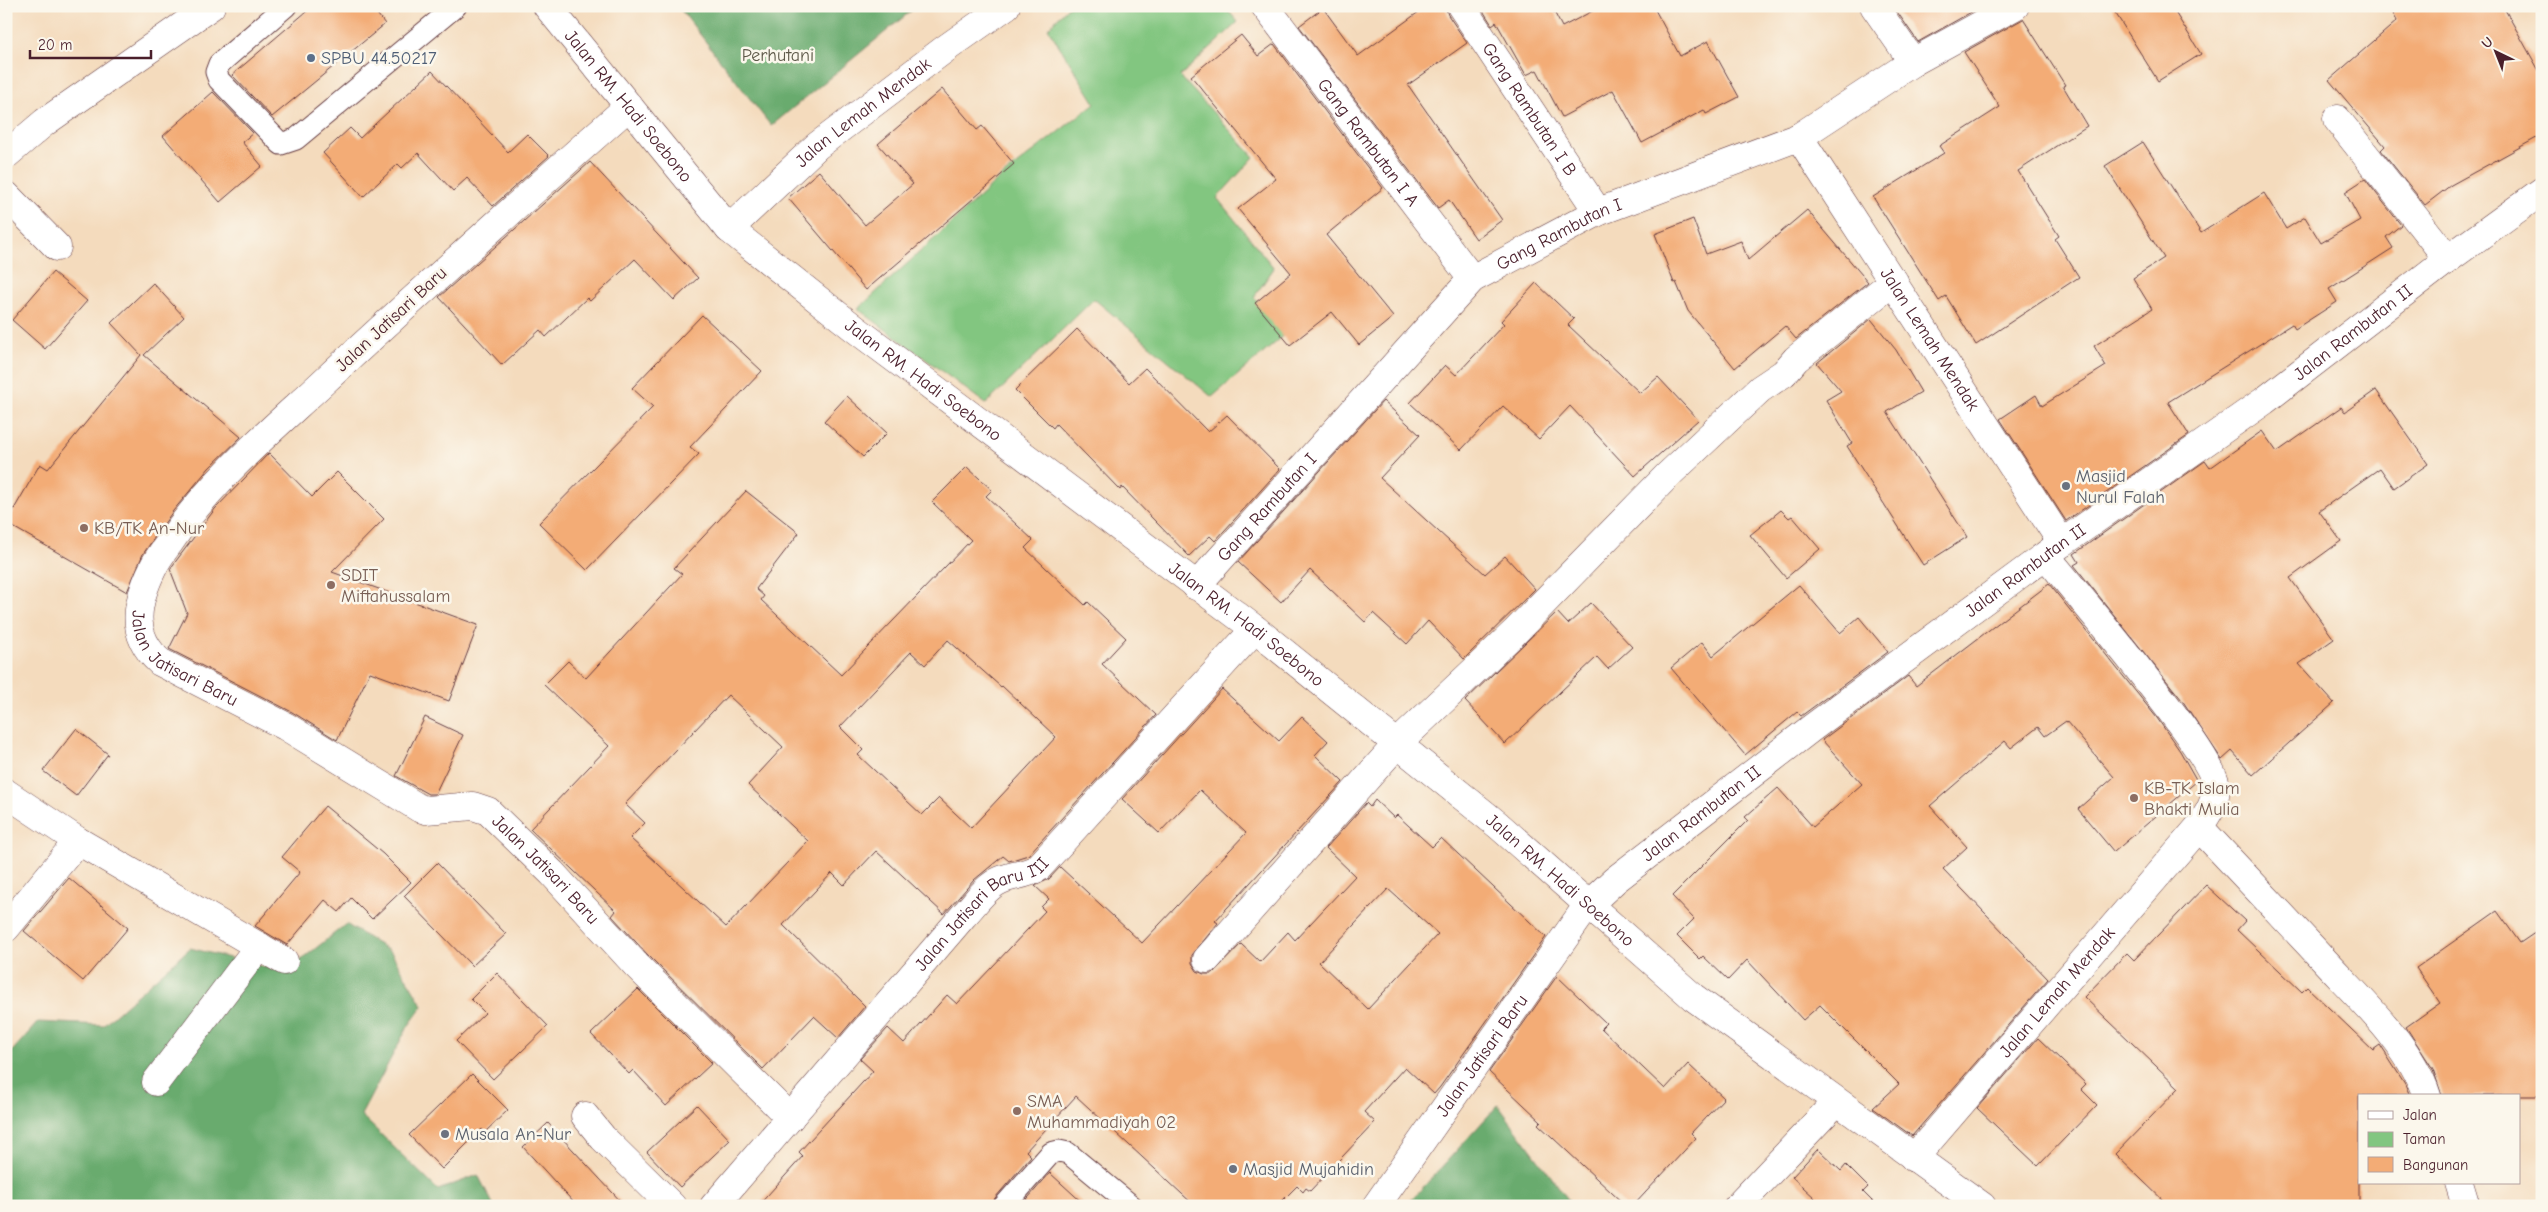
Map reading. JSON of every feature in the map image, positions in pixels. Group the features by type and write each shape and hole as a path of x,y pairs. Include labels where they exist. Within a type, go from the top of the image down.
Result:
{"street":[{"path":"6,155 45,122 211,6"},
{"name":"Jalan RM. Hadi Soebono","path":"547,6 729,229 854,328 1255,629 1498,826 1693,997 1982,1206"},
{"name":"Jalan Lemah Mendak","path":"729,229 817,146 945,49 1006,6"},
{"name":"Gang Rambutan I A","path":"1265,6 1472,279"},
{"name":"Gang Rambutan I B","path":"1461,6 1598,212"},
{"path":"1874,6 1913,62"},
{"name":"Gang Rambutan I","path":"1196,586 1472,279 1598,212 1799,137 1913,62 2015,6"},
{"name":"Jalan Jatisari Baru","path":"629,106 460,256 262,438 187,515 153,566 138,605 139,630 147,650 160,662 285,726 419,808 426,810 473,806 488,810 552,873 636,965 790,1118"},
{"path":"2337,119 2448,259"},
{"name":"Jalan Lemah Mendak","path":"1799,137 1894,281 2054,550 2177,720 2208,765 2216,784 2213,806 2199,827 1914,1158"},
{"name":"Jalan Rambutan II","path":"1587,906 1662,842 1813,726 2054,550 2264,401 2448,259 2542,191"},
{"path":"6,196 57,247"},
{"path":"1207,959 1398,743 1514,633 1667,476 1760,390 1784,373 1796,359 1894,281"},
{"name":"Jalan Jatisari Baru III","path":"714,1206 863,1031 988,890 1001,880 1030,873 1038,868 1255,629"},
{"path":"6,793 78,841 284,961"},
{"path":"2199,827 2375,1014 2406,1056 2422,1082 2426,1094"},
{"path":"6,928 78,841"},
{"name":"Jalan Jatisari Baru","path":"1376,1206 1587,906"},
{"path":"156,1082 259,946"},
{"path":"1738,1206 1836,1102"},
{"path":"585,1116 603,1138 672,1206"},
{"path":"2459,1184 2466,1206"}],"lane":[{"path":"286,6 220,64 216,72 219,80 282,144 296,139 456,6"},
{"path":"1004,1206 1051,1153 1059,1151 1068,1154 1132,1206"}],"green space":[{"name":"Perhutani","path":"678,6 917,6 771,126"},
{"path":"1069,6 1224,6 1238,22 1180,76 1254,157 1217,198 1274,268 1254,297 1287,333 1212,397 1094,299 986,404 858,309 1002,176 1095,103 1048,28"},
{"path":"346,924 391,952 423,1006 407,1028 361,1115 438,1190 478,1175 494,1206 6,1206 6,1058 38,1022 103,1025 190,948 286,972"},
{"path":"1498,1105 1573,1206 1406,1206"}],"building":[{"path":"313,6 371,6 385,24 272,117 232,75"},
{"path":"1427,6 1445,6 1448,15 1467,43 1408,85 1502,220 1476,239 1449,200 1438,208 1299,26 1323,8 1358,56"},
{"path":"1480,6 1551,6 1562,27 1602,6 1653,6 1680,56 1708,41 1739,97 1706,114 1704,110 1642,143 1613,90 1562,117 1537,70 1526,75 1496,22 1492,25"},
{"path":"1893,6 1982,6 1918,42"},
{"path":"2111,6 2171,6 2201,54 2158,81"},
{"path":"2389,6 2503,6 2542,76 2542,135 2451,185 2425,205 2381,150 2385,146 2329,80 2397,21"},
{"path":"2023,19 2065,85 2063,86 2087,126 2018,171 2059,236 2055,239 2079,277 1976,345 1946,296 1939,301 1873,197 1944,153 1939,146 2000,107 1964,52"},
{"path":"1241,35 1258,56 1274,44 1383,188 1326,235 1393,317 1359,345 1332,312 1290,345 1255,303 1291,273 1238,209 1276,179 1191,76"},
{"path":"432,71 508,152 527,134 549,156 493,206 467,178 453,191 418,153 402,168 398,164 363,197 323,153 350,128 360,138"},
{"path":"942,89 977,130 982,126 1014,164 866,290 788,198 819,171 865,225 913,184 878,144"},
{"path":"213,92 253,133 242,142 262,166 220,202 163,136"},
{"path":"2143,142 2201,233 2264,193 2286,229 2305,217 2321,243 2360,220 2345,192 2365,179 2401,225 2386,237 2393,248 2329,289 2337,302 2295,329 2292,324 2168,402 2189,435 2066,521 2000,419 2036,395 2042,406 2106,366 2094,346 2152,309 2133,278 2164,258 2105,166"},
{"path":"590,162 698,278 674,300 635,259 590,301 587,298 546,337 540,330 502,365 439,297"},
{"path":"1807,210 1868,282 1796,339 1785,326 1735,368 1688,311 1676,282 1674,283 1655,234 1693,219 1706,254 1741,241 1748,260"},
{"path":"53,272 87,301 45,349 12,320"},
{"path":"153,283 184,317 144,355 241,437 209,468 173,511 143,554 127,592 6,523 40,464 48,469 141,355 111,323"},
{"path":"1536,283 1574,319 1568,325 1640,393 1658,377 1698,420 1635,476 1570,406 1539,439 1503,406 1461,450 1410,403 1445,365 1456,375 1504,324 1501,321"},
{"path":"702,315 762,371 690,447 699,454 587,570 539,523 653,407 632,388"},
{"path":"1871,319 1896,350 1921,392 1887,412 1967,537 1923,565 1847,446 1852,443 1826,400 1841,391 1817,363"},
{"path":"1077,329 1129,383 1145,368 1208,432 1227,415 1280,469 1215,541 1210,536 1189,556 1122,487 1120,490 1056,424 1053,428 1015,390"},
{"path":"2376,390 2428,464 2394,488 2380,468 2319,511 2341,541 2290,578 2334,639 2299,664 2334,703 2253,775 2232,751 2222,760 2182,700 2074,565 2079,562 2074,554 2205,461 2210,468 2262,431 2277,452 2341,407 2345,412"},
{"path":"847,396 887,433 863,457 824,421"},
{"path":"1383,401 1420,435 1380,478 1485,574 1505,556 1535,589 1464,659 1428,621 1407,644 1373,613 1365,622 1310,570 1281,602 1238,562"},
{"name":"SDIT Miftahussalam","path":"269,453 312,497 337,472 384,519 332,572 478,625 449,701 370,672 337,740 292,712 169,649 187,613 170,569 215,509"},
{"path":"967,467 992,490 986,496 1033,540 1025,548 1085,605 1088,602 1126,638 1102,664 1156,715 1028,855 1009,861 1003,856 974,880 944,914 876,851 844,885 832,873 783,925 865,1006 838,1038 814,1016 763,1069 647,954 612,916 616,911 530,829 609,746 544,685 568,661 586,678 682,574 674,568 746,491 799,533 756,589 764,596 761,600 841,675 971,540 932,502","holes":["948,640 1002,686 1056,737 971,828 939,798 922,815 858,755 863,750 840,727 911,652 925,665","728,695 783,747 748,785 808,841 726,927 630,838 645,823 625,804"]},
{"path":"1781,510 1789,518 1792,516 1820,549 1786,578 1750,535"},
{"path":"2049,584 2157,718 2180,751 2197,781 2114,852 2078,809 2114,777 2066,721 2045,736 2038,727 2011,748 2005,741 1930,806 1967,847 1943,869 2048,979 1912,1136 1873,1108 1899,1084 1820,1005 1803,1020 1747,960 1728,980 1703,956 1700,959 1677,936 1694,919 1672,896 1748,820 1745,817 1778,788 1813,827 1862,784 1822,740 1908,676 1916,686"},
{"path":"1799,585 1840,633 1859,617 1888,652 1801,716 1797,712 1745,755 1671,668 1702,642 1713,656"},
{"path":"1591,603 1632,647 1608,669 1597,657 1505,744 1465,701 1557,612 1568,624"},
{"path":"1222,689 1279,741 1302,717 1328,741 1315,755 1343,782 1215,921 1218,923 1192,955 1192,963 1197,971 1204,974 1212,974 1241,944 1260,962 1288,932 1295,940 1355,876 1326,848 1366,803 1370,807 1375,800 1394,818 1397,815 1432,847 1441,838 1546,937 1434,1094 1405,1067 1364,1112 1375,1122 1310,1191 1306,1188 1303,1192 1297,1186 1277,1206 1195,1206 1076,1096 1026,1151 1031,1156 995,1198 992,1206 758,1206 803,1156 799,1152 873,1071 860,1059 888,1028 904,1043 947,995 957,1004 1045,911 1041,907 1049,899 1035,886 1049,879 1060,867 1142,943 1246,833 1200,790 1159,833 1122,799","holes":["1388,889 1438,934 1368,1009 1319,962"]},
{"path":"425,717 463,735 435,794 428,794 396,776"},
{"path":"76,729 108,754 76,796 43,771"},
{"path":"325,806 383,854 411,882 372,919 351,898 339,912 325,900 287,945 255,926 300,872 282,857"},
{"path":"437,863 506,934 472,966 404,896"},
{"path":"69,878 128,928 83,981 24,931"},
{"path":"2206,885 2245,921 2237,930 2302,992 2307,987 2373,1050 2380,1045 2405,1084 2409,1094 2358,1094 2359,1206 2169,1206 2115,1154 2179,1088 2084,997 2127,953 2134,960"},
{"path":"2497,911 2520,943 2542,928 2542,1096 2520,1096 2520,1094 2441,1094 2433,1069 2406,1027 2440,1003 2416,968"},
{"path":"497,973 548,1026 493,1079 456,1041 485,1013 471,999"},
{"path":"1557,976 1606,1023 1601,1028 1665,1089 1688,1064 1724,1098 1691,1133 1696,1138 1633,1206 1626,1206 1538,1124 1541,1121 1489,1072"},
{"path":"638,989 712,1063 666,1106 633,1070 629,1074 591,1034"},
{"path":"2038,1038 2086,1084 2081,1089 2097,1105 2038,1166 1977,1108"},
{"path":"472,1074 508,1110 485,1132 482,1129 442,1169 409,1135"},
{"path":"697,1105 730,1140 680,1187 647,1152"},
{"path":"548,1123 625,1206 577,1206 523,1147"},
{"path":"1818,1149 1841,1171 1846,1165 1868,1187 1863,1192 1877,1206 1808,1206 1815,1198 1792,1177"},
{"path":"1050,1173 1086,1206 1021,1206"}],"place":[{"name":"SPBU 44.50217","path":"311,58"},
{"name":"Masjid Nurul Falah","path":"2066,486"},
{"name":"KB/TK An-Nur","path":"84,528"},
{"name":"SDIT Miftahussalam","path":"331,585"},
{"name":"KB-TK Islam Bhakti Mulia","path":"2134,798"},
{"name":"SMA Muhammadiyah 02","path":"1017,1111"},
{"name":"Musala An-Nur","path":"445,1134"},
{"name":"Masjid Mujahidin","path":"1233,1169"}]}
